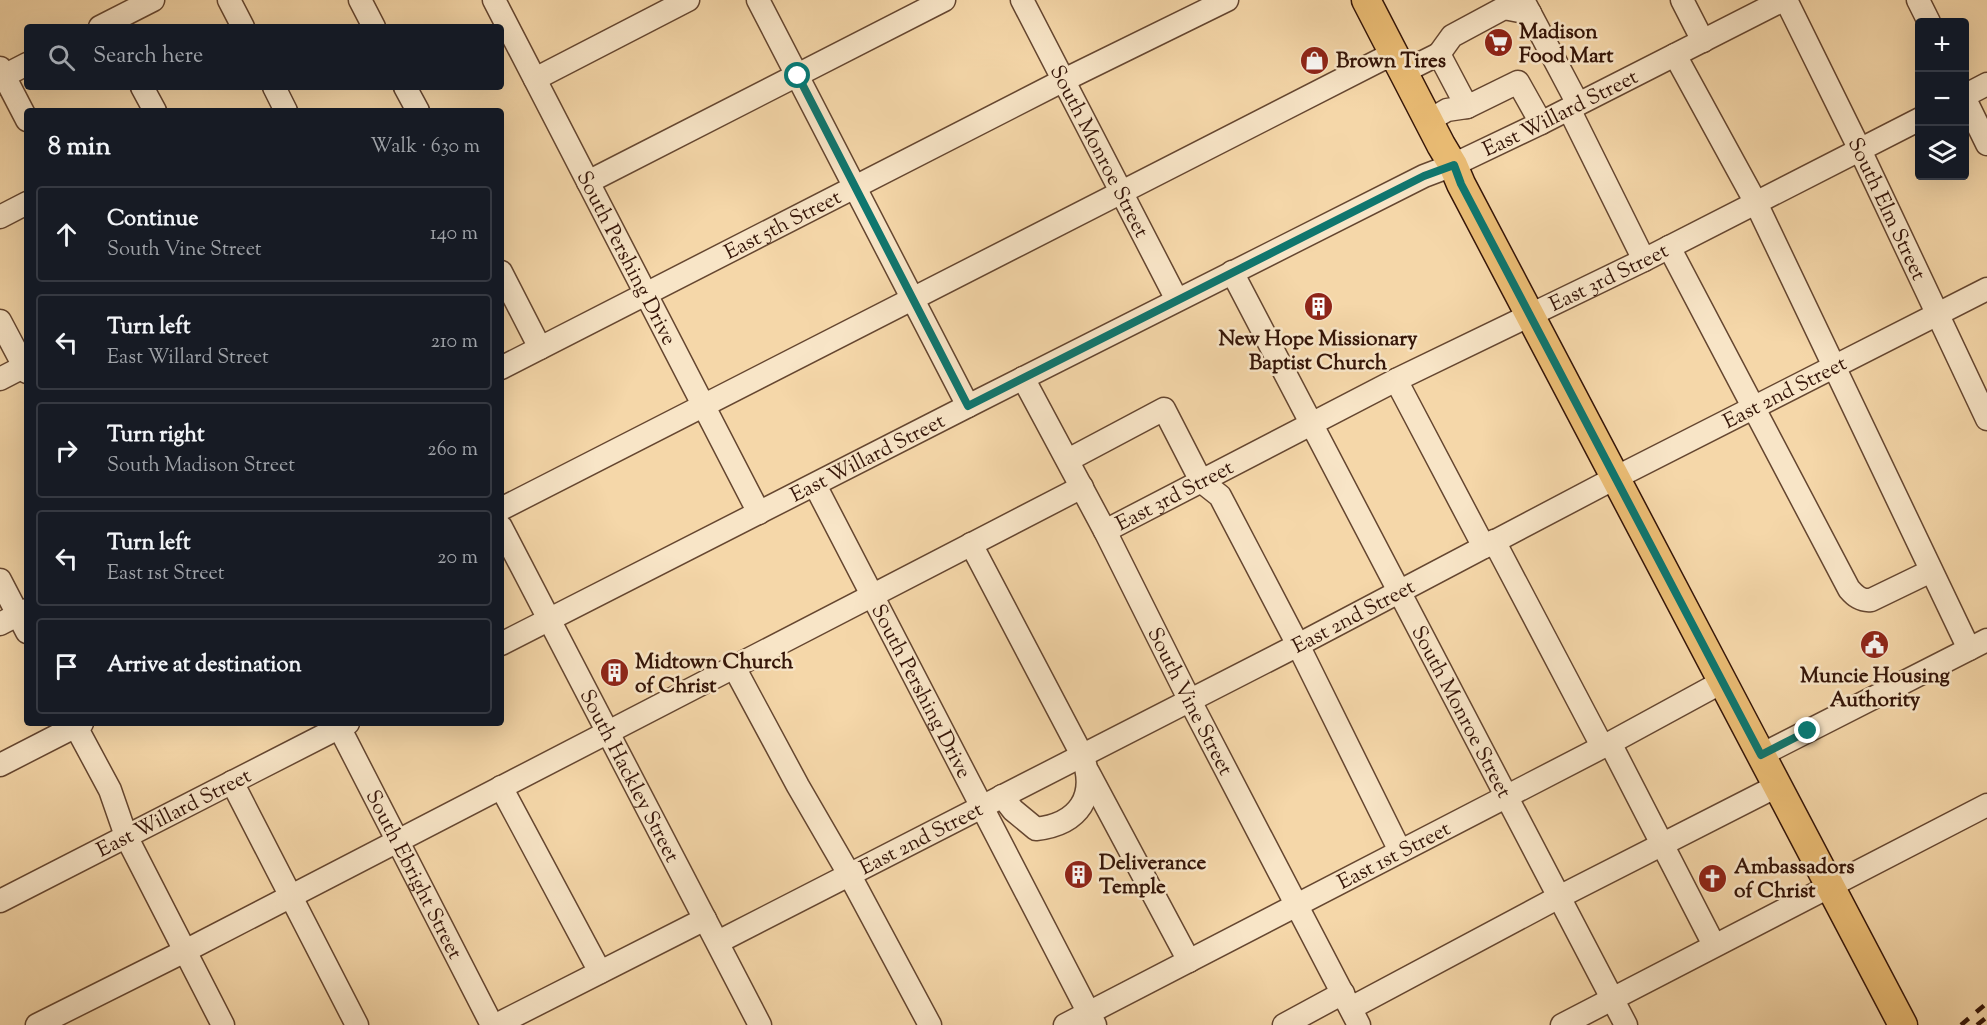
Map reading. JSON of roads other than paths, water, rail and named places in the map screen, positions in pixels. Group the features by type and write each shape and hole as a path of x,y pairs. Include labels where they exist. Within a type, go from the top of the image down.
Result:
{"main road":[{"path":"1366,0 1903,1025"}],"street":[{"path":"110,24 153,0"},
{"path":"229,0 241,24"},
{"path":"360,0 372,24"},
{"name":"South Pershing Drive","path":"494,0 759,513"},
{"path":"535,79 688,0"},
{"path":"758,0 968,406"},
{"path":"588,182 944,0"},
{"name":"South Monroe Street","path":"1022,0 1177,300"},
{"name":"East 5th Street","path":"504,366 1064,80 1198,6 1227,0"},
{"path":"1682,0 1703,41"},
{"name":"East Willard Street","path":"504,642 1424,176 1454,165 1541,123 1785,0"},
{"name":"South Elm Street","path":"1785,0 1860,150 1987,419"},
{"path":"1918,0 1927,18"},
{"path":"504,507 1120,192 1398,62 1440,54 1452,36 1504,8 1527,7 1644,260"},
{"path":"1440,54 1467,107"},
{"path":"1675,55 1756,203 1931,571 1978,645 1761,755"},
{"path":"24,65 1,74 24,115"},
{"path":"1428,121 1447,110 1467,107 1518,82 1541,123"},
{"path":"1969,94 1987,84"},
{"path":"144,90 153,108"},
{"path":"276,90 284,108"},
{"path":"407,90 416,108"},
{"path":"1969,105 1987,144"},
{"name":"East 3rd Street","path":"1105,531 1396,380 1669,248 1915,122"},
{"path":"0,217 24,205"},
{"path":"1669,248 1855,596 1871,600 1931,571"},
{"name":"South Monroe Street","path":"1233,272 1626,1025"},
{"path":"504,278 540,348"},
{"name":"East 2nd Street","path":"718,942 1002,796 1085,763 1189,699 1298,645 1615,477 1987,289"},
{"path":"0,321 24,364"},
{"path":"0,379 24,369"},
{"name":"South Vine Street","path":"1023,378 1105,531 1189,699 1351,1009"},
{"path":"1396,380 1664,845 1714,945"},
{"path":"1068,460 1164,409 1201,481 1220,496 1298,645 1400,851"},
{"name":"South Pershing Drive","path":"815,485 1092,1019"},
{"path":"37,1025 185,951 1082,487"},
{"name":"South Hackley Street","path":"504,533 760,1025"},
{"path":"970,544 1189,961"},
{"path":"0,580 18,620"},
{"path":"734,667 930,1025"},
{"name":"East 1st Street","path":"1065,1025 1092,1019 1189,961 1722,682"},
{"path":"0,765 73,726"},
{"path":"78,726 110,790 126,836 223,1025"},
{"name":"East Willard Street","path":"0,901 339,726"},
{"name":"South Ebright Street","path":"341,726 396,841 492,1025"},
{"path":"1002,796 1013,810 1035,829 1051,827 1077,811 1085,802 1085,763"},
{"path":"232,782 357,1025"},
{"path":"1284,1025 1351,1009 1559,897 1777,786"},
{"path":"501,787 600,972"},
{"path":"1562,1025 1987,805"},
{"path":"496,1025 705,919"}],"railway":[{"path":"1961,1025 1987,1003"},
{"path":"1977,1025 1987,1017"}],"place":[{"name":"Madison Food Mart","path":"1498,43"},
{"name":"Brown Tires","path":"1315,60"},
{"name":"New Hope Missionary Baptist Church","path":"1318,307"},
{"name":"Muncie Housing Authority","path":"1875,644"},
{"name":"Midtown Church of Christ","path":"614,673"},
{"name":"Deliverance Temple","path":"1078,874"},
{"name":"Ambassadors of Christ","path":"1713,878"}]}
